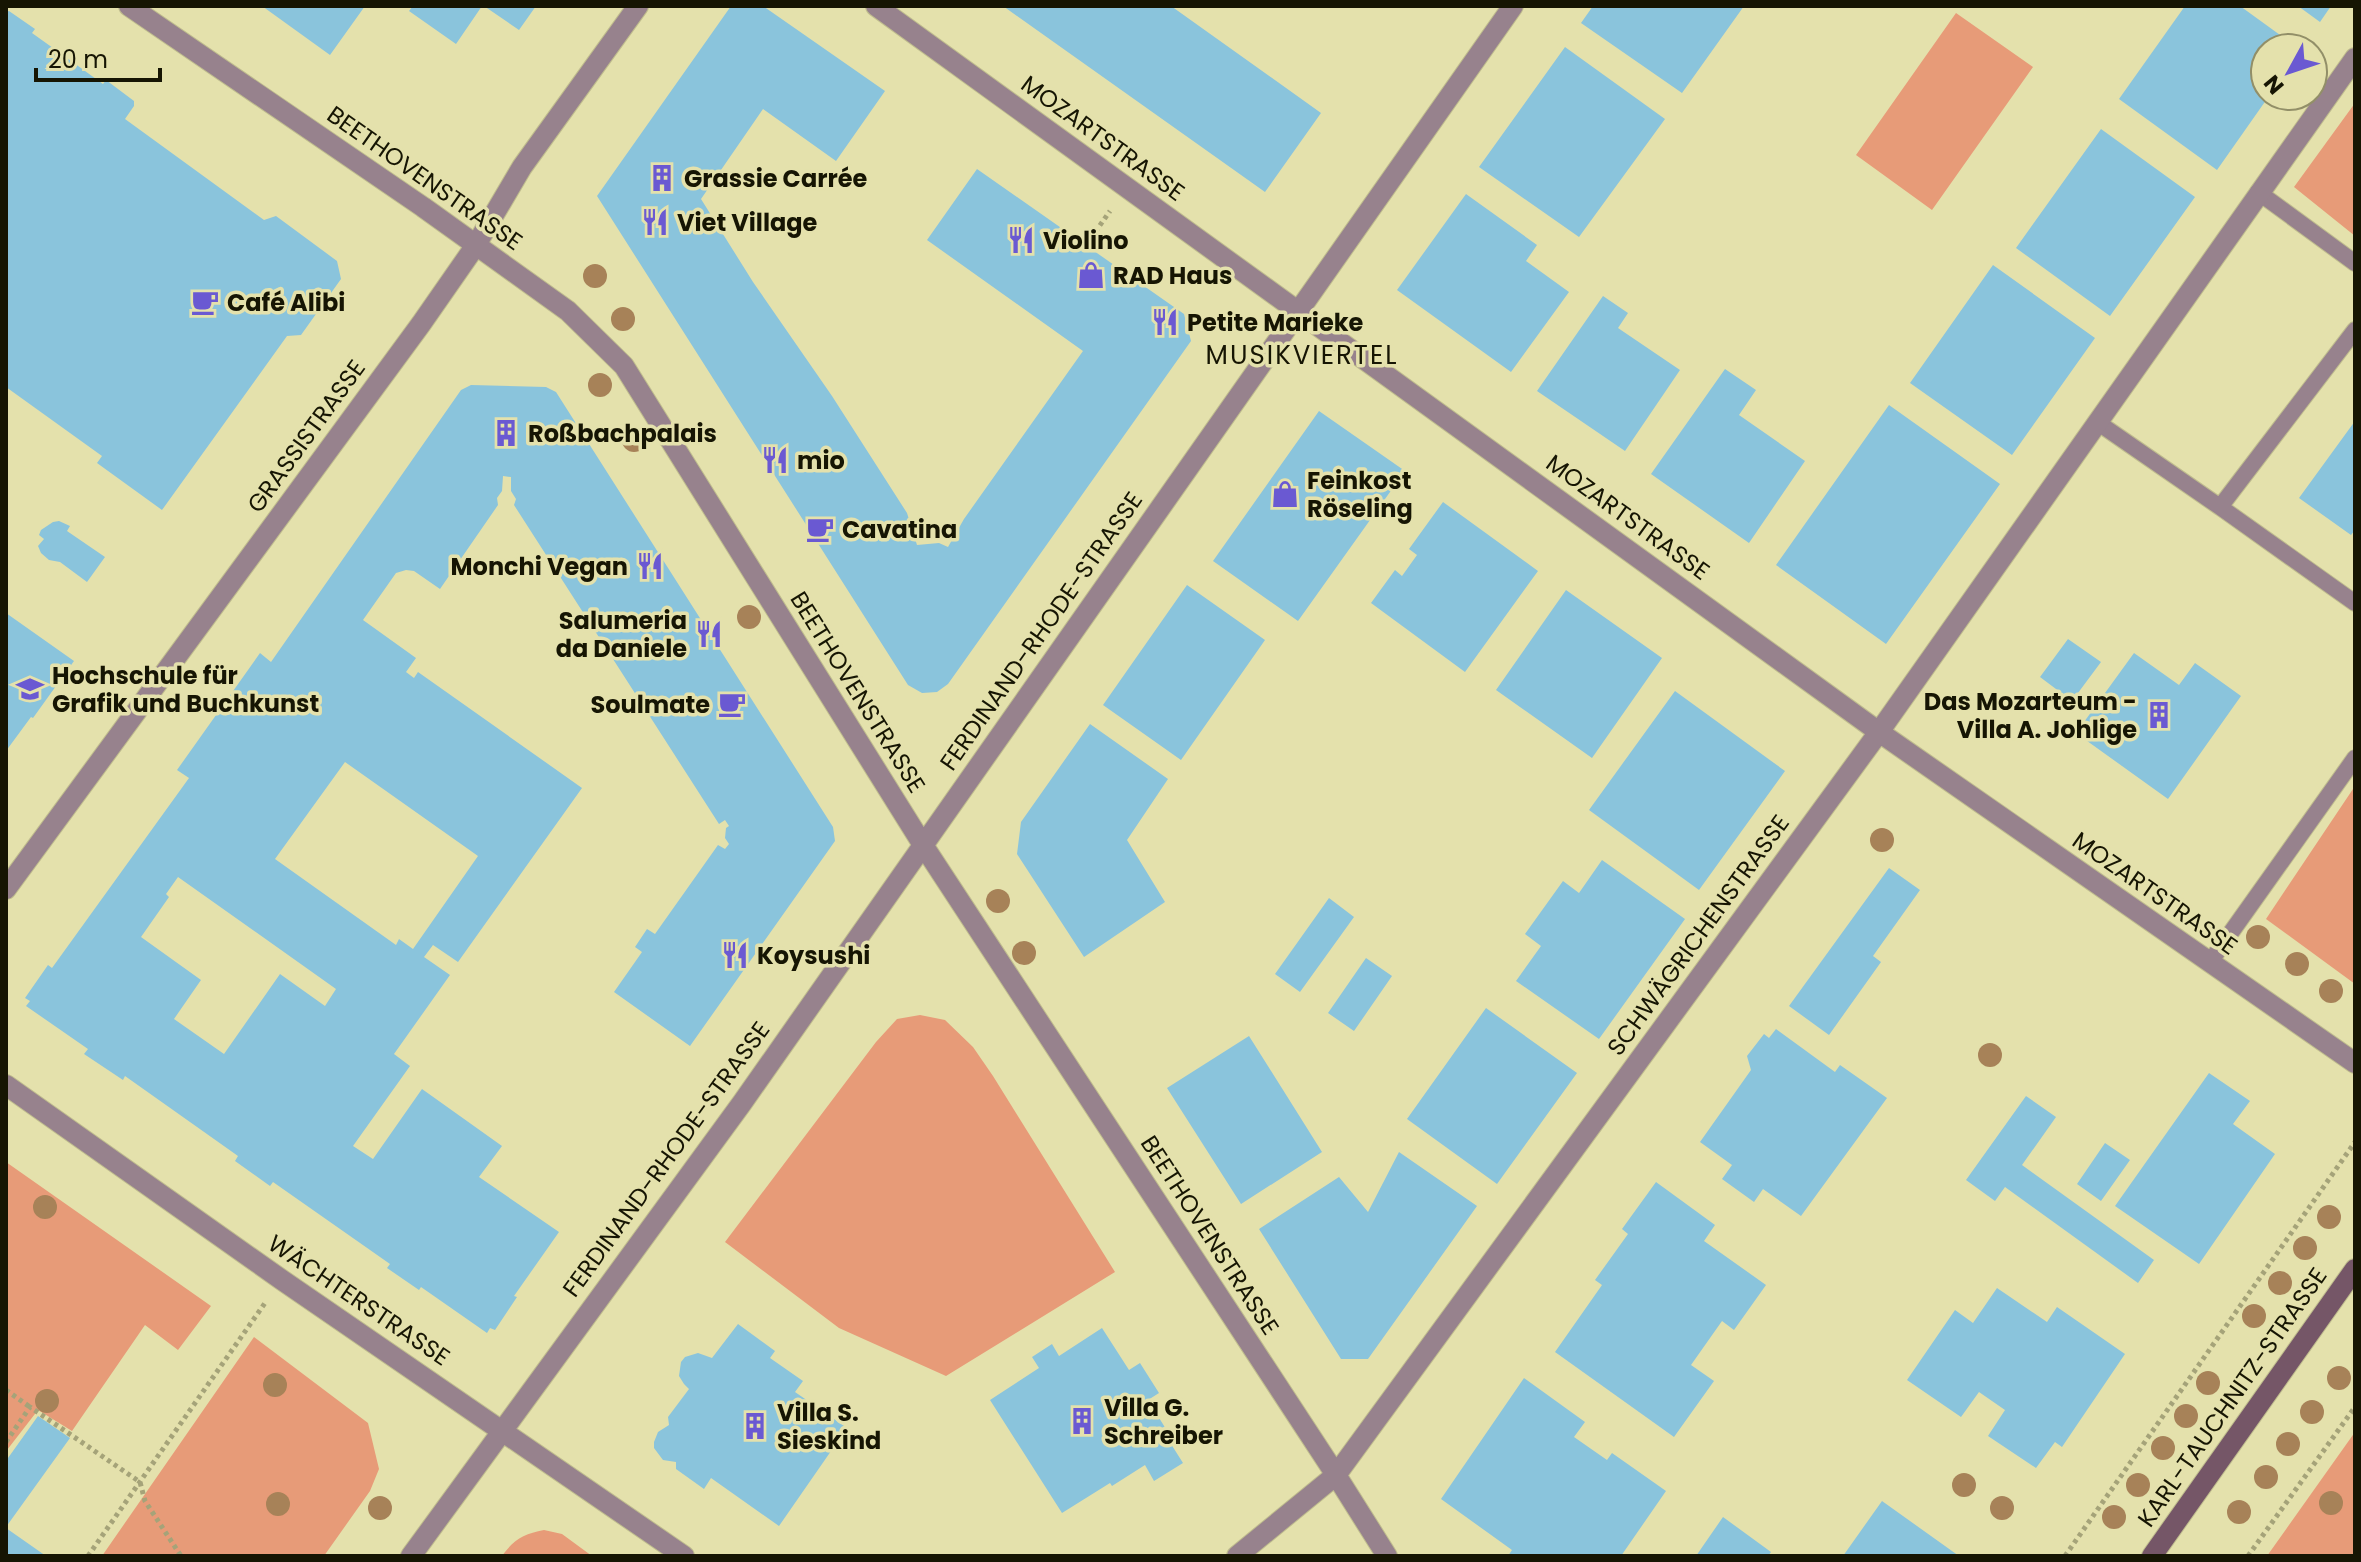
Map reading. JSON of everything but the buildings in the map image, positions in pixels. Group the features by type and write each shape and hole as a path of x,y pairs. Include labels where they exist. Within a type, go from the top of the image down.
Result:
{"main road":[{"name":"KARL-TAUCHNITZ-STRASSE","path":"2152,1556 2355,1269"}],"street":[{"name":"BEETHOVENSTRASSE","path":"129,6 423,207 568,311 624,366 923,845 1387,1556"},
{"name":"GRASSISTRASSE","path":"6,889 421,324 476,245 522,167 638,6"},
{"name":"MOZARTSTRASSE","path":"876,6 1879,732 2355,1063"},
{"name":"FERDINAND-RHODE-STRASSE","path":"411,1556 742,1103 1513,6"},
{"name":"SCHWÄGRICHENSTRASSE","path":"1336,1475 1879,732 2355,58"},
{"name":"WÄCHTERSTRASSE","path":"6,1085 282,1280 684,1556"},
{"path":"1237,1556 1336,1475"}],"lane":[{"path":"2258,192 2355,263"},
{"path":"2220,507 2355,330"},
{"path":"2097,422 2355,603"},
{"path":"2210,962 2355,758"}],"path":[{"path":"1086,245 1127,187"},
{"path":"2065,1556 2355,1142"},
{"path":"88,1556 282,1280"},
{"path":"6,1390 140,1482 145,1501 181,1556"},
{"path":"6,1442 30,1407"},
{"path":"2248,1556 2355,1407"}],"shaded area":[{"path":"1956,13 2033,67 1932,210 1856,155"},
{"path":"2355,103 2355,236 2294,187"},
{"path":"2355,786 2355,984 2266,919"},
{"path":"920,1015 945,1020 973,1047 1115,1272 946,1376 839,1328 725,1242 876,1042 897,1019"},
{"path":"6,1162 211,1306 178,1350 145,1325 72,1431 38,1410 7,1450"},
{"path":"254,1337 368,1423 379,1469 370,1491 324,1556 102,1556"},
{"path":"2355,1432 2355,1556 2267,1556"},
{"path":"544,1530 562,1534 592,1556 502,1556 520,1538"}],"place":[{"name":"Grassie Carrée","path":"662,178"},
{"name":"Viet Village","path":"655,222"},
{"name":"Violino","path":"1021,240"},
{"name":"RAD Haus","path":"1091,275"},
{"name":"Café Alibi","path":"205,302"},
{"name":"Petite Marieke","path":"1165,322"},
{"name":"Roßbachpalais","path":"506,433"},
{"name":"mio","path":"775,460"},
{"name":"Feinkost Röseling","path":"1285,494"},
{"name":"Cavatina","path":"820,529"},
{"name":"Monchi Vegan","path":"650,566"},
{"name":"Salumeria da Daniele","path":"709,634"},
{"name":"Hochschule für Grafik und Buchkunst","path":"30,689"},
{"name":"Soulmate","path":"732,704"},
{"name":"Das Mozarteum - Villa A. Johlige","path":"2159,715"},
{"name":"Koysushi","path":"735,955"},
{"name":"Villa G. Schreiber","path":"1082,1421"},
{"name":"Villa S. Sieskind","path":"755,1426"}],"district":[{"name":"MUSIKVIERTEL","path":"1302,355"}]}
